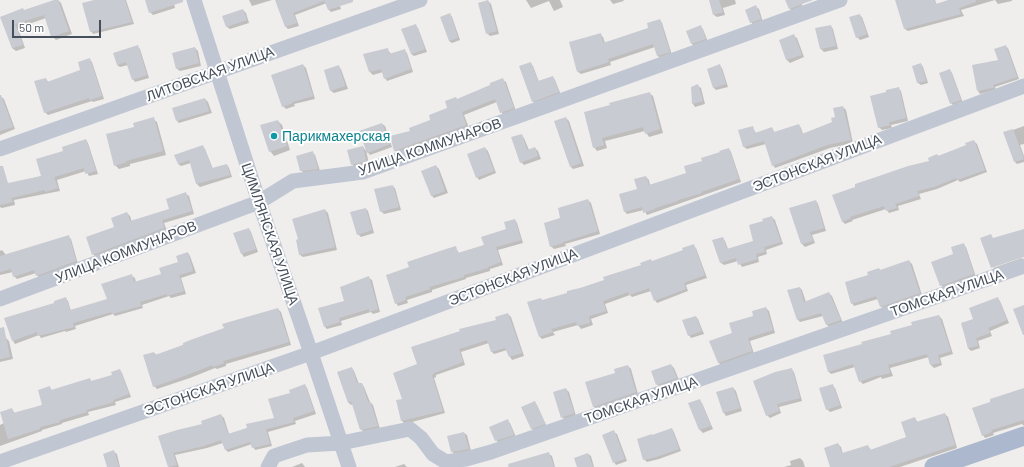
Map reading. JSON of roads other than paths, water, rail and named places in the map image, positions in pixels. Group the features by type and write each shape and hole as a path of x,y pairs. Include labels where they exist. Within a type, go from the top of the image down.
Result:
{"main road":[{"path":"934,467 1024,436"}],"street":[{"name":"ЦИМЛЯНСКАЯ УЛИЦА","path":"194,0 258,202 349,467"},
{"name":"ЛИТОВСКАЯ УЛИЦА","path":"0,149 420,0"},
{"name":"УЛИЦА КОММУНАРОВ","path":"0,299 258,202 293,181 364,172 840,0"},
{"name":"ЭСТОНСКАЯ УЛИЦА","path":"0,462 311,353 1024,86"},
{"name":"ТОМСКАЯ УЛИЦА","path":"268,467 274,456 307,445 341,443 410,429 421,438 433,454 446,462 466,459 499,449 1024,266"}],"place":[{"name":"Парикмахерская","path":"274,136"}]}
